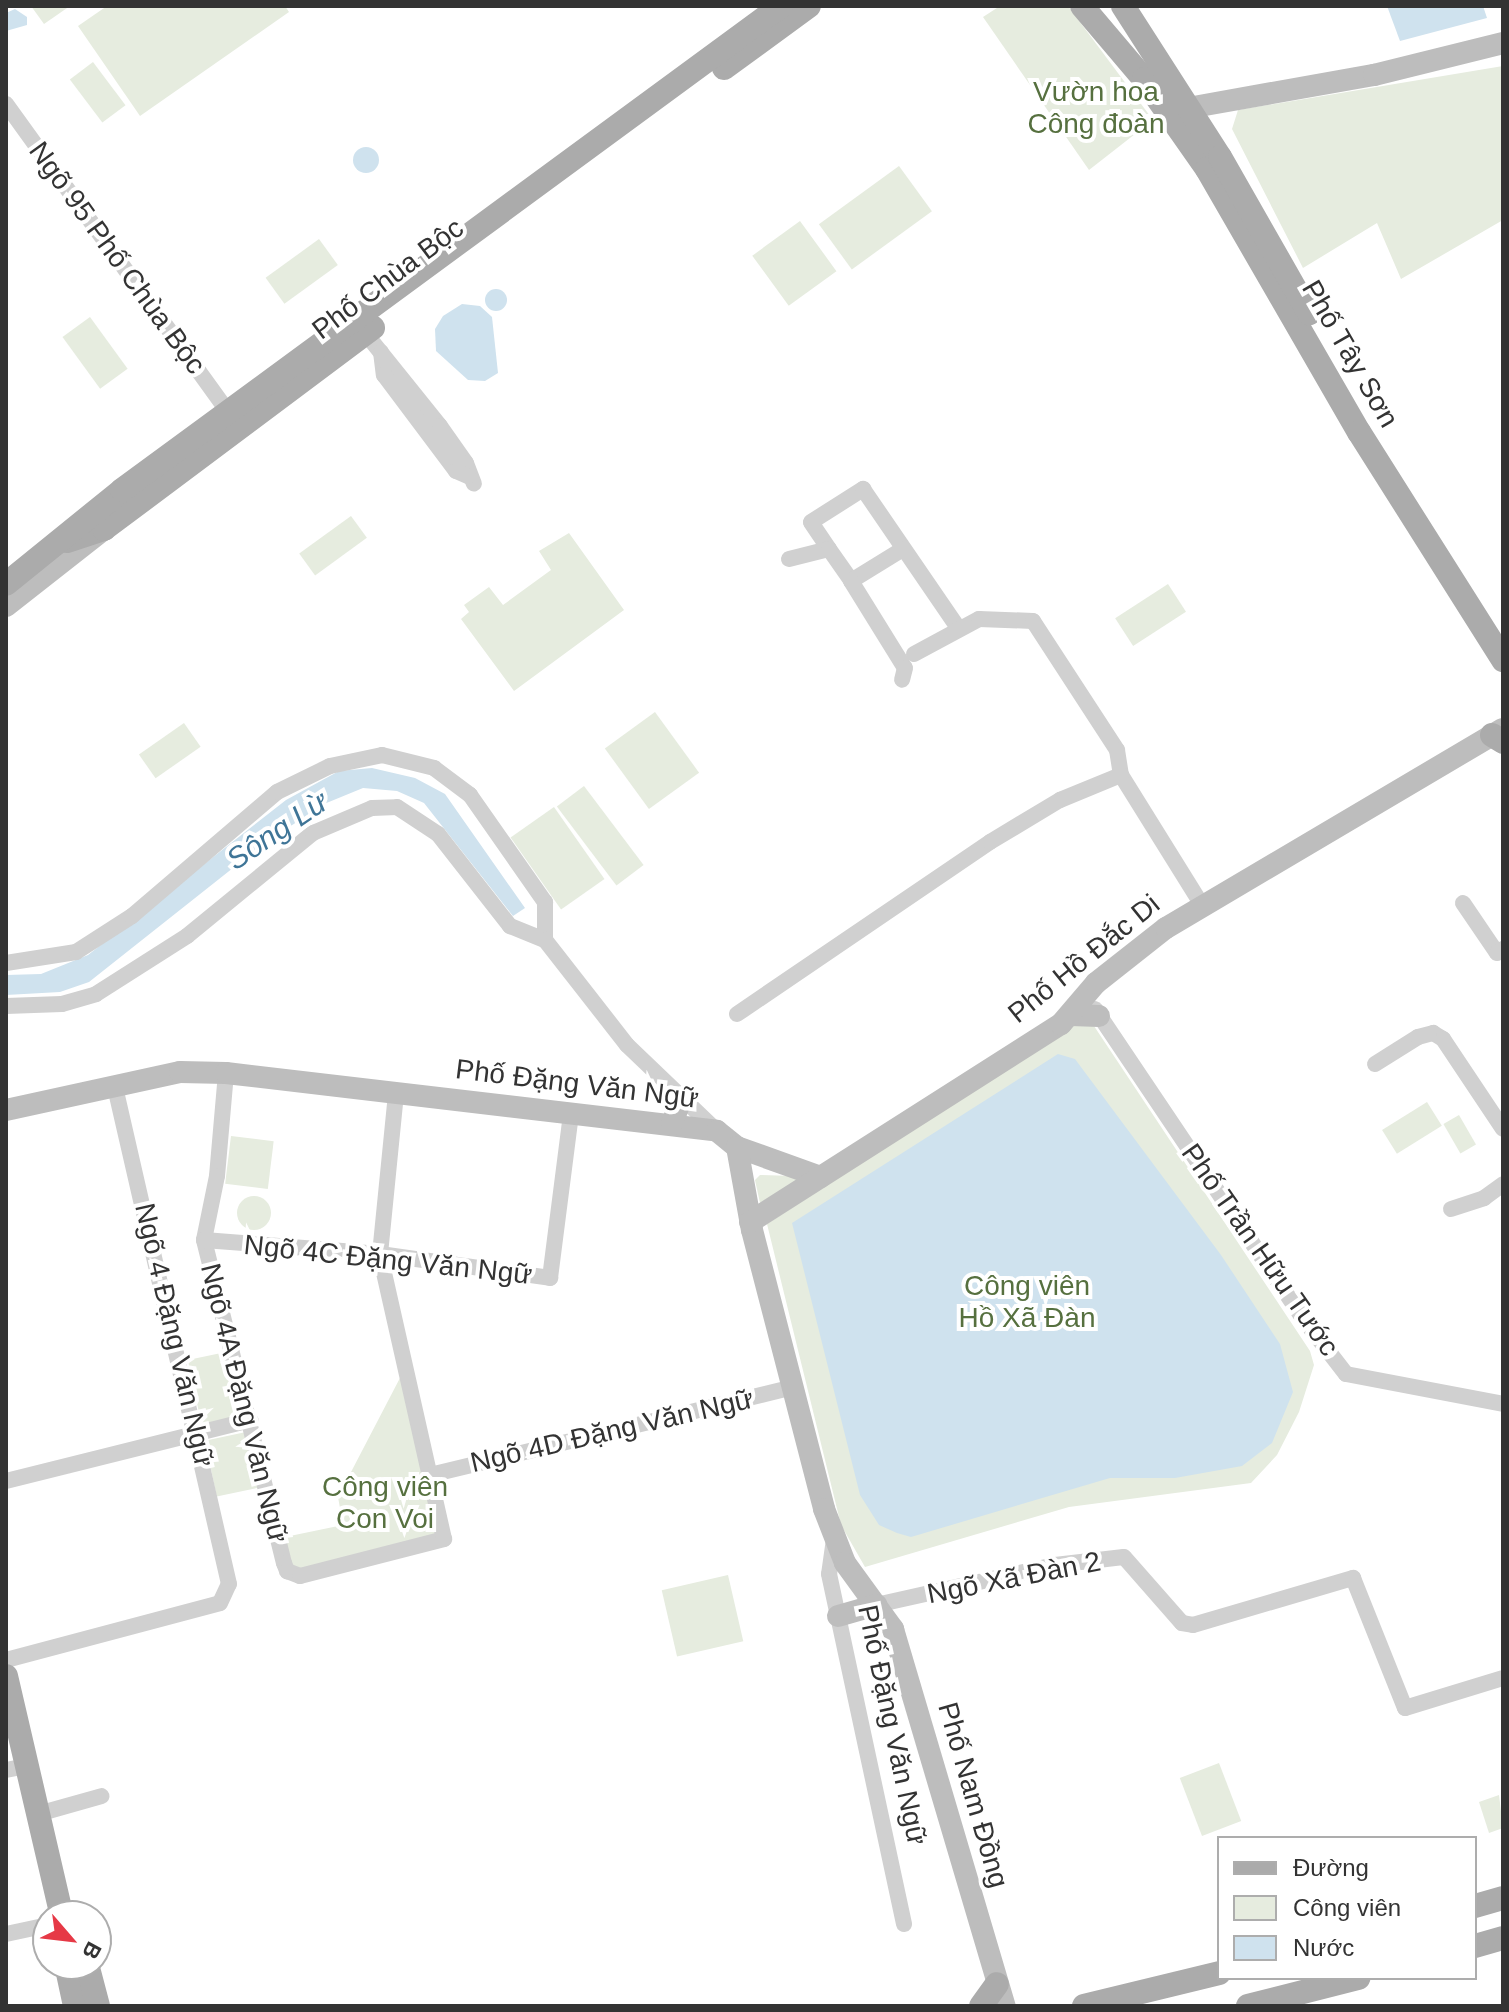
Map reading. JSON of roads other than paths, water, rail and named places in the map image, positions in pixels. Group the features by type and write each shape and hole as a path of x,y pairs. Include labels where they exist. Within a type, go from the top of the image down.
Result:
{"main road":[{"name":"Phố Chùa Bộc","path":"98,521 228,412 368,335 488,216 781,6"},
{"name":"Phố Chùa Bộc","path":"98,521 368,335 809,6"},
{"name":"Phố Tây Sơn","path":"1082,6 1188,108 1359,432 1503,660"},
{"name":"Phố Tây Sơn","path":"1100,6 1152,75 1259,240 1503,633"},
{"name":"Phố Tây Sơn","path":"1123,6 1152,75"},
{"path":"6,584 61,543 98,521"},
{"path":"6,1676 16,1768 38,1814 58,1900"},
{"path":"1477,1905 1503,1898"},
{"path":"1477,1945 1503,1938"},
{"path":"1084,2006 1217,1973"},
{"path":"69,1980 75,2006"},
{"path":"91,1980 98,2006"},
{"path":"1248,2006 1350,1980"},
{"path":"981,2006 1001,1995"}],"street":[{"path":"1188,108 1374,75 1503,43"},
{"name":"Ngõ 95 Phố Chùa Bộc","path":"6,104 228,412"},
{"path":"368,335 434,430 466,463 471,480"},
{"path":"902,680 905,668 897,654 811,522 863,489 958,628"},
{"name":"Phố Chùa Bộc","path":"6,573 98,521"},
{"name":"Phố Chùa Bộc","path":"6,606 98,521"},
{"path":"789,559 829,549"},
{"path":"851,581 903,549"},
{"path":"897,654 979,619 1033,621 1117,750 1121,775 1202,905"},
{"name":"Phố Hồ Đắc Di","path":"750,1222 1071,1015 1084,995 1202,905 1499,735"},
{"path":"6,963 76,952 132,916 277,792 330,766 382,755 434,768 470,795 545,902 545,940"},
{"path":"737,1014 990,842 1060,800 1121,775"},
{"path":"6,1006 62,1004 122,981 187,936 282,853 313,833 372,808 397,807 426,822 510,926 545,940 611,1027 717,1131"},
{"path":"1463,903 1497,953 1503,949"},
{"name":"Phố Trần Hữu Tước","path":"1084,995 1305,1321 1346,1374 1503,1404"},
{"path":"1071,1015 1099,1016"},
{"path":"1375,1064 1418,1037 1433,1033 1443,1039 1503,1129"},
{"name":"Phố Đặng Văn Ngữ","path":"6,1110 180,1072 226,1073 717,1131 737,1147 750,1222 834,1539 876,1605"},
{"name":"Ngõ 4A Đặng Văn Ngữ","path":"226,1073 217,1176 204,1240 287,1571 300,1576 444,1539 430,1475"},
{"name":"Ngõ 4 Đặng Văn Ngữ","path":"6,1660 220,1603 229,1584 197,1433 115,1087"},
{"path":"396,1093 380,1254 430,1475"},
{"path":"1487,1103 1503,1093"},
{"path":"672,1124 678,1119 682,1097"},
{"name":"Ngõ 4C Đặng Văn Ngữ","path":"204,1240 380,1254 550,1278 571,1114"},
{"path":"737,1147 821,1177"},
{"path":"1451,1209 1470,1198 1484,1198 1503,1184"},
{"name":"Ngõ 4D Đặng Văn Ngữ","path":"430,1475 794,1387"},
{"path":"6,1481 250,1420"},
{"name":"Phố Đặng Văn Ngữ","path":"834,1539 829,1574 904,1924"},
{"name":"Ngõ Xã Đàn 2","path":"876,1605 1055,1565 1124,1557 1182,1623 1193,1625 1353,1578 1405,1708 1503,1678"},
{"path":"838,1616 876,1605"},
{"name":"Phố Nam Đồng","path":"876,1605 893,1629 1001,1995"},
{"path":"38,1814 102,1796"},
{"path":"6,1934 32,1928"}],"water":[{"path":"1387,6 1483,6 1487,18 1400,41"},
{"path":"15,9 27,17 27,25 6,31 6,13"},
{"path":"366,147 375,151 379,160 375,169 366,173 357,169 353,160 357,151"},
{"path":"496,289 504,292 507,300 504,308 496,311 488,308 485,300 488,292"},
{"path":"462,304 480,306 492,317 498,373 485,381 468,380 436,351 435,329 443,316"},
{"name":"Sông Lừ","path":"372,768 415,778 445,794 525,908 513,916 424,803 397,791 363,788 324,804 262,845 89,982 60,992 6,995 6,975 41,974 88,955 286,800 339,771"},
{"name":"Công viên Hồ Xã Đàn","path":"1058,1054 1075,1059 1221,1255 1280,1344 1293,1392 1272,1443 1242,1466 1175,1478 1110,1478 911,1537 897,1533 879,1525 860,1495 792,1223"}],"park label":[{"name":"Vườn hoa Công đoàn","path":"1096,108"},
{"name":"Công viên Con Voi","path":"385,1503"}]}
